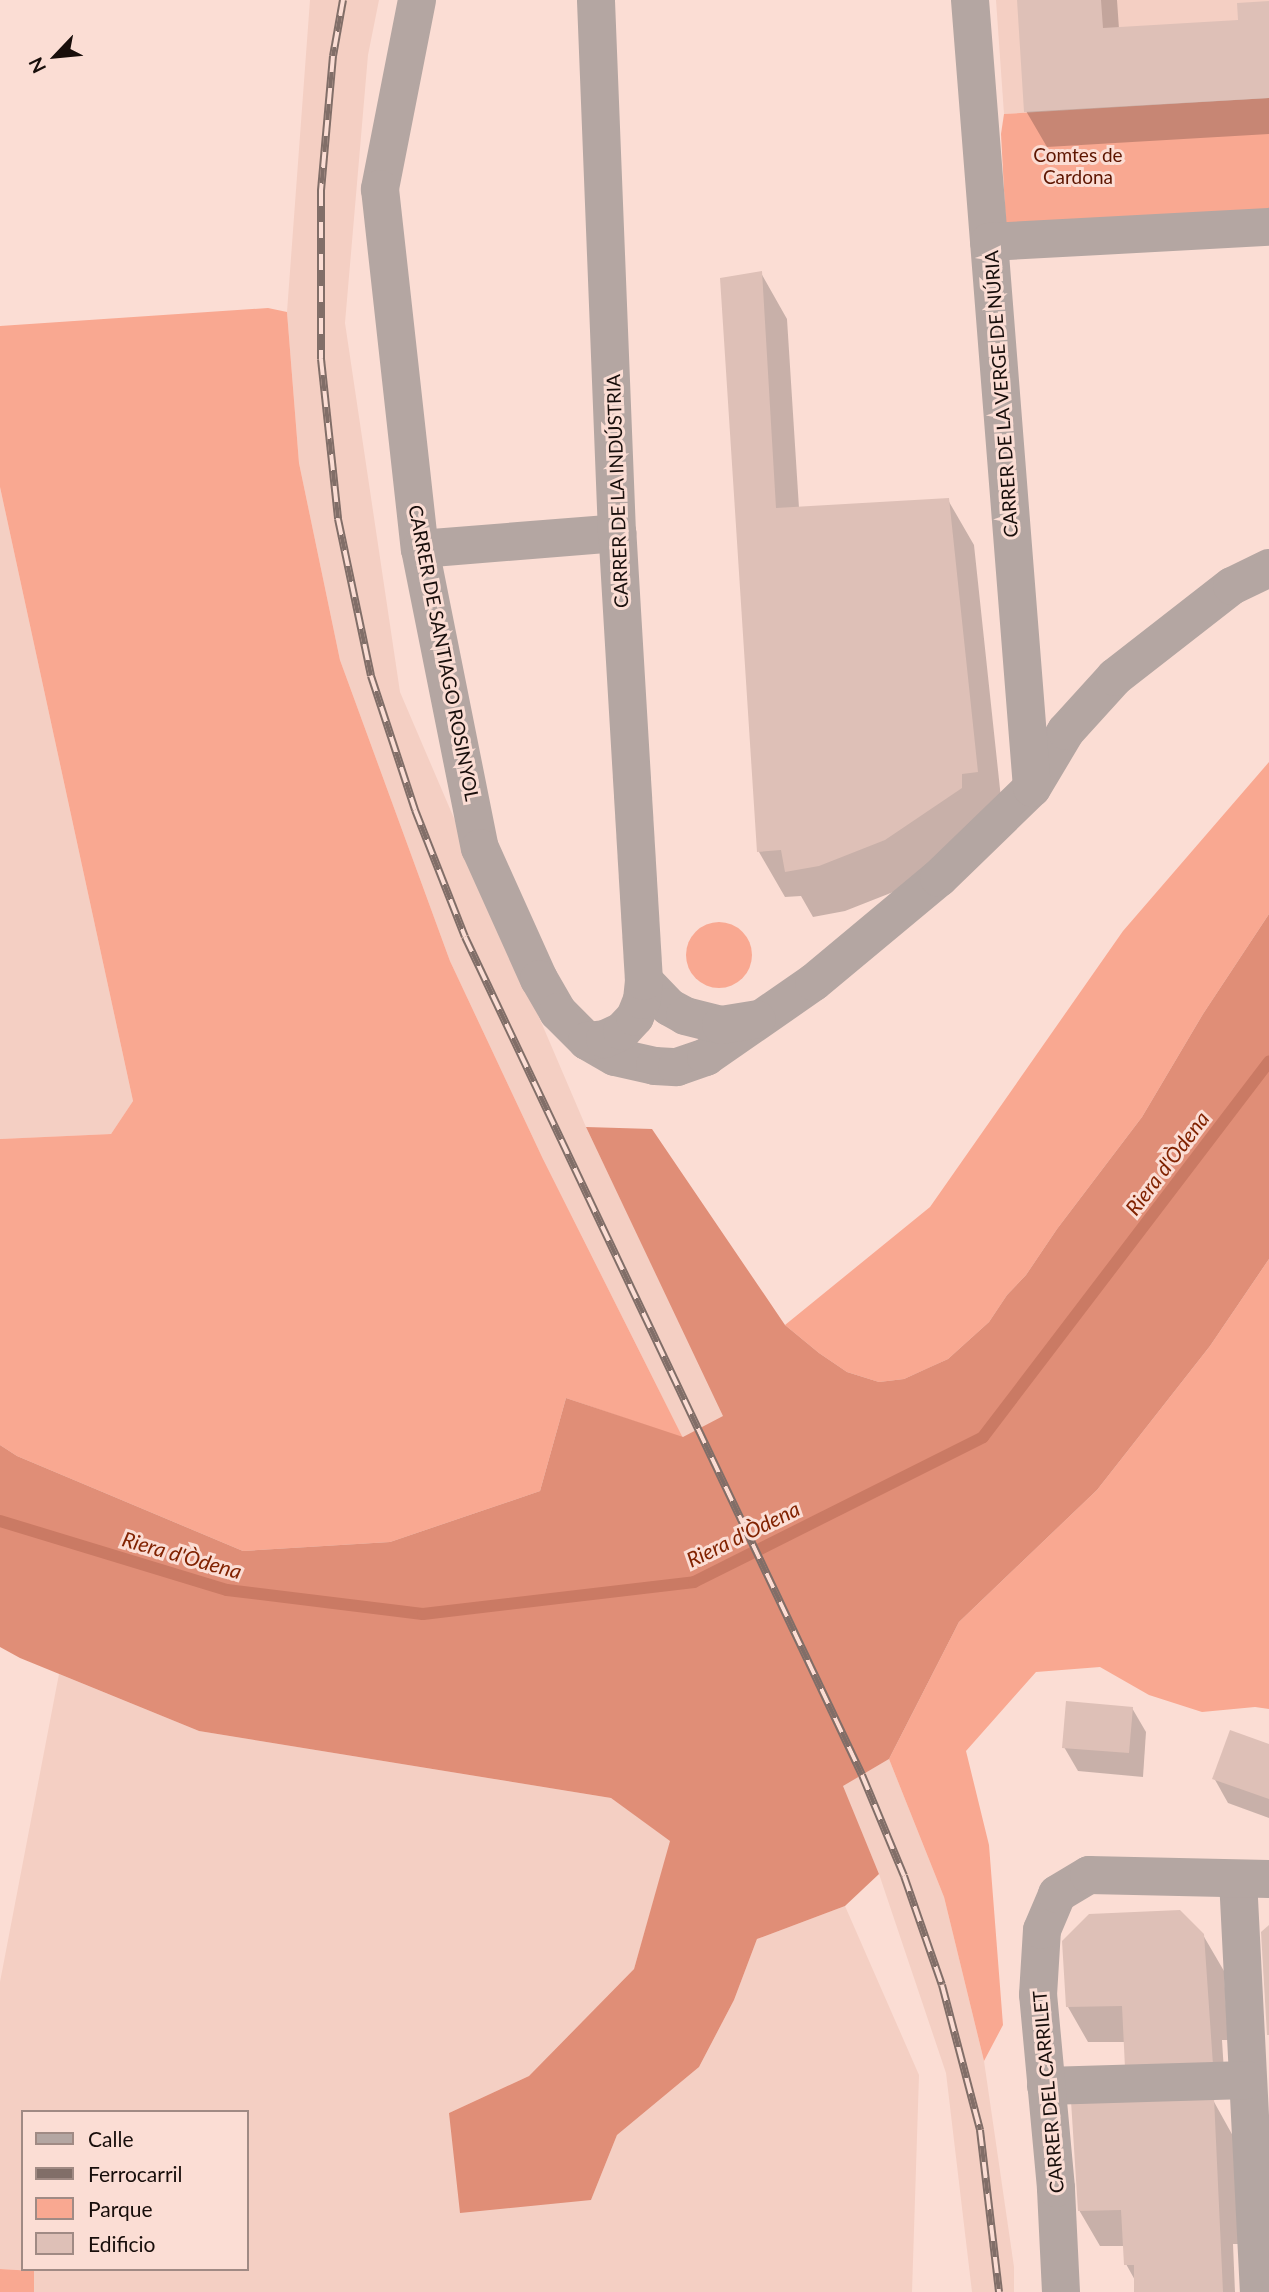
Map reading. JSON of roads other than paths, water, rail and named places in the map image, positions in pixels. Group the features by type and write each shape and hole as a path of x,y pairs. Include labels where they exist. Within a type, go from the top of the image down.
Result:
{"street":[{"name":"CARRER DE SANTIAGO ROSINYOL","path":"417,0 380,189 420,549 481,848 539,979 558,1012 587,1041 615,1057 654,1066 677,1067 706,1057 757,1019 814,982 939,878 1031,788 1066,731 1115,677 1232,586 1269,568"},
{"name":"CARRER DE LA INDÚSTRIA","path":"587,1041 605,1039 622,1031 635,1017 642,1000 644,981 617,533 596,0"},
{"name":"CARRER DE LA VERGE DE NÚRIA","path":"970,0 1031,788"},
{"path":"989,242 1269,227"},
{"path":"420,549 617,533"},
{"path":"644,981 669,1007 703,1022 739,1024 757,1019"},
{"name":"CARRER DEL CARRILET","path":"1061,2292 1038,1995 1042,1930 1057,1895 1090,1875 1253,1879"},
{"path":"1253,1879 1247,2080 1259,2292"},
{"path":"1046,2085 1247,2080"}],"waterway":[{"name":"Riera d'Òdena","path":"0,1521 227,1590 423,1614 694,1582 983,1437 1269,1061"}],"railway":[{"path":"343,0 333,56 321,190 321,359 338,519 371,676 415,810 465,937 862,1775 904,1876 942,1985 980,2130 999,2292"}],"park label":[{"name":"Comtes de Cardona","path":"1078,166"}]}
